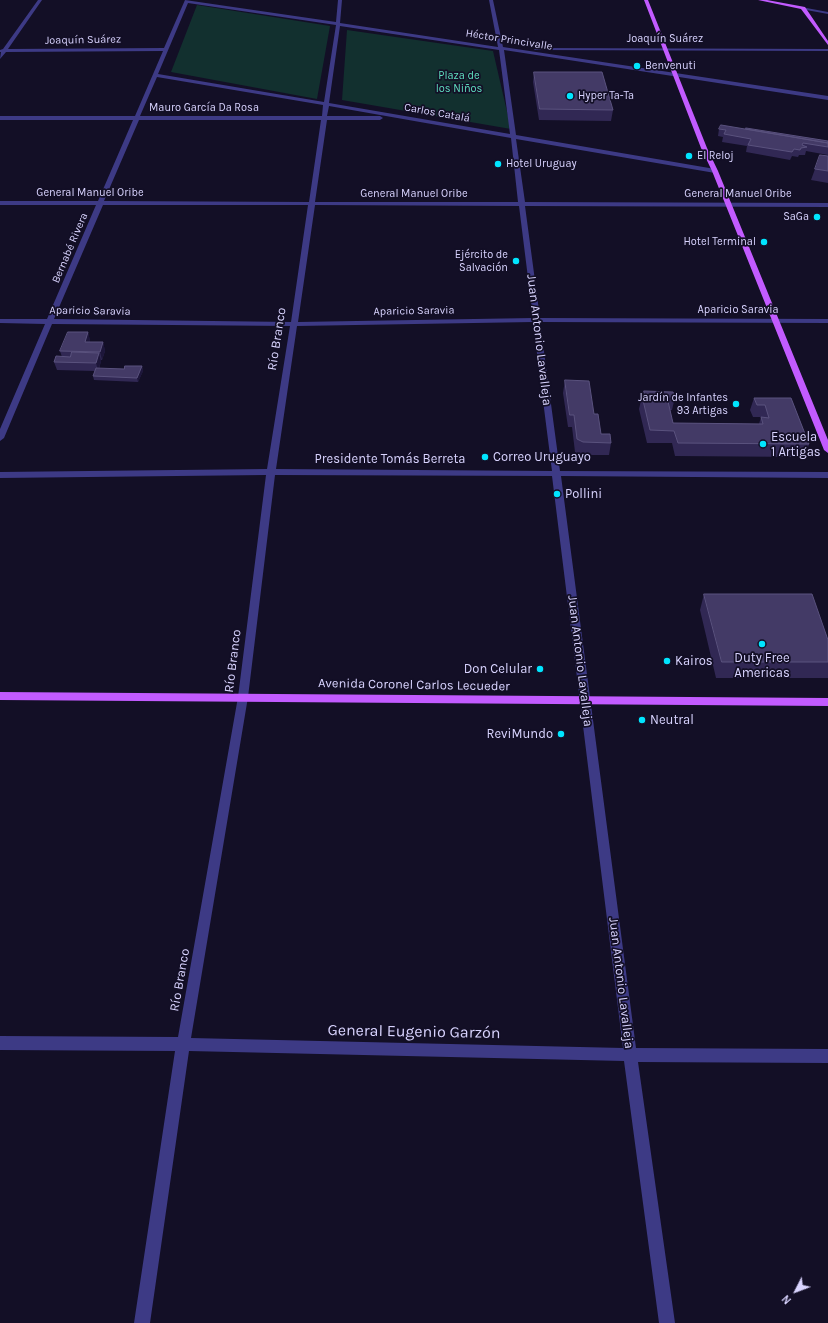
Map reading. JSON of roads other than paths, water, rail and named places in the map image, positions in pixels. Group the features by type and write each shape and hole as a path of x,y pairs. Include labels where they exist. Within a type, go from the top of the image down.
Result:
{"main road":[{"path":"646,0 704,148 715,171 727,204 828,450"},
{"path":"760,0 804,8 828,44"},
{"name":"Avenida Coronel Carlos Lecueder","path":"0,696 828,702"}],"street":[{"path":"0,58 3,51 40,0"},
{"name":"Río Branco","path":"142,1323 183,1044 243,697 271,472 338,24 340,0"},
{"name":"Juan Antonio Lavalleja","path":"491,0 502,49 630,1055 667,1323"},
{"name":"Héctor Princivalle","path":"187,1 828,98"},
{"name":"Bernabé Rivera","path":"0,438 187,1"},
{"path":"804,8 828,12"},
{"name":"Joaquín Suárez","path":"3,51 167,49"},
{"name":"Joaquín Suárez","path":"502,49 828,50"},
{"name":"Carlos Catalá","path":"156,75 715,171"},
{"name":"Mauro García Da Rosa","path":"0,118 408,118"},
{"name":"General Manuel Oribe","path":"0,203 828,205"},
{"name":"Aparicio Saravia","path":"0,321 294,324 537,320 828,321"},
{"name":"Presidente Tomás Berreta","path":"0,475 271,472 828,475"},
{"name":"General Eugenio Garzón","path":"0,1043 183,1044 630,1055 828,1056"}],"place":[{"name":"Benvenuti","path":"637,66"},
{"name":"Hyper Ta-Ta","path":"570,96"},
{"name":"El Reloj","path":"689,156"},
{"name":"Hotel Uruguay","path":"498,164"},
{"name":"SaGa","path":"817,217"},
{"name":"Hotel Terminal","path":"764,242"},
{"name":"Ejército de Salvación","path":"516,261"},
{"name":"Jardín de Infantes 93 Artigas","path":"736,404"},
{"name":"Escuela 1 Artigas","path":"763,444"},
{"name":"Correo Uruguayo","path":"485,457"},
{"name":"Pollini","path":"557,494"},
{"name":"Duty Free Americas","path":"762,644"},
{"name":"Kairos","path":"667,661"},
{"name":"Don Celular","path":"540,669"},
{"name":"Neutral","path":"642,720"},
{"name":"ReviMundo","path":"561,734"}],"park label":[{"name":"Plaza de los Niños","path":"459,82"}]}
